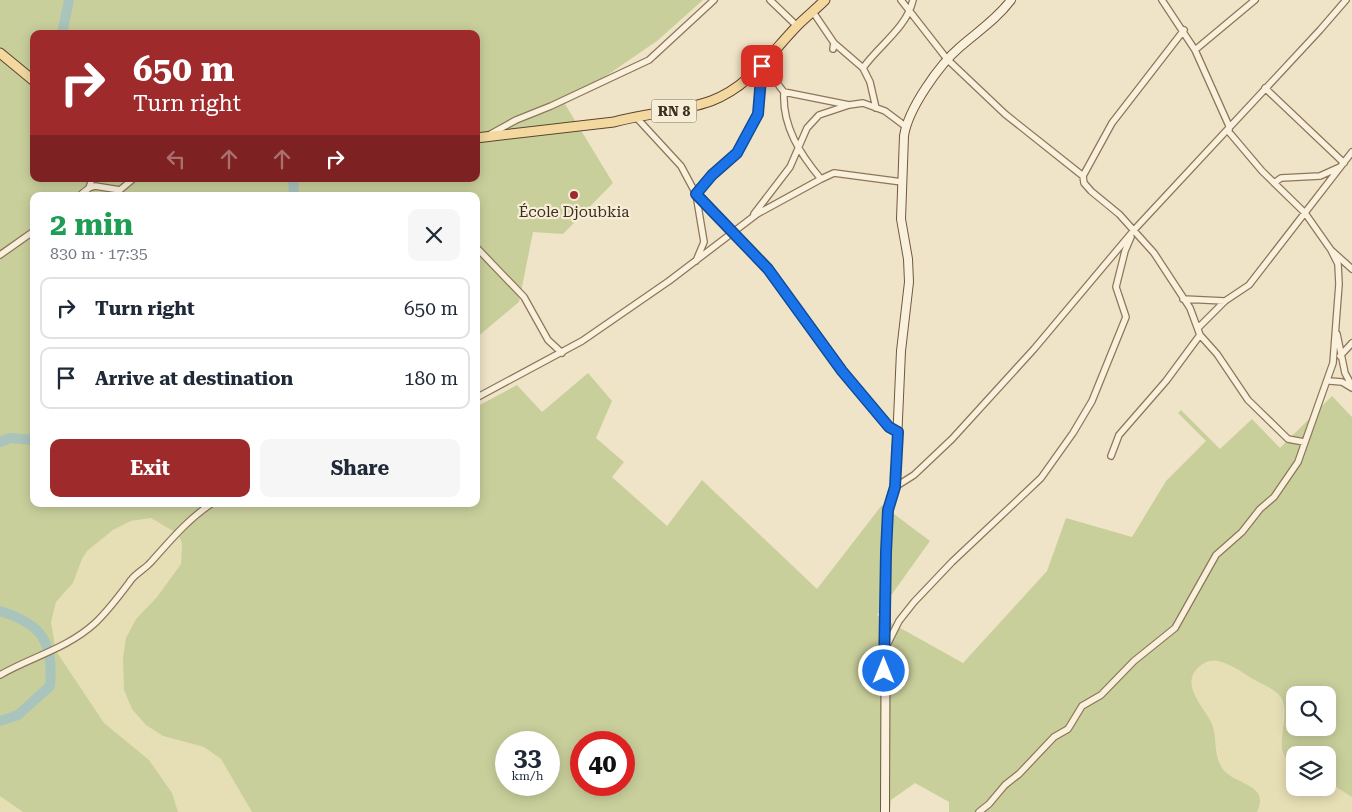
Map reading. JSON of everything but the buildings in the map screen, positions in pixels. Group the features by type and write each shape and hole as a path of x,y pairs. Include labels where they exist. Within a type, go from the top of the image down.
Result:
{"main road":[{"name":"RN 8","path":"480,138 614,122 635,116 684,109 712,100 730,92 762,66 797,26 825,0"},
{"path":"0,54 30,78"}],"street":[{"path":"480,138 649,60 714,0"},
{"path":"770,0 797,26"},
{"path":"901,0 948,59 1005,114 1083,176"},
{"path":"863,68 875,51 891,38 906,20 913,0"},
{"path":"885,812 884,651 886,552 888,510 895,487 901,351 909,282 908,259 901,220 902,155 905,126 948,59 1011,0"},
{"path":"978,812 989,804 1005,785 1019,774 1054,737 1068,729 1082,706 1101,695 1134,661 1175,628 1216,555 1242,532 1260,508 1274,497 1298,462 1333,363 1338,264 1331,250 1305,213 1274,183 1229,132 1229,126 1196,50 1162,0"},
{"path":"1196,50 1255,0"},
{"path":"895,487 914,475 952,439 1034,349 1134,230 1346,0"},
{"path":"813,12 833,46 863,68 870,82 876,108"},
{"path":"1184,30 1112,123 1083,176 1084,183 1090,191 1119,214 1154,253 1199,327 1200,335 1217,354 1248,400 1288,439 1304,442"},
{"path":"772,54 772,72 776,83 784,92 786,112 793,140 821,178"},
{"path":"696,261 704,242 696,194 712,175 737,153 758,114 762,66"},
{"path":"1265,88 1342,165"},
{"path":"784,92 849,105"},
{"path":"750,220 790,167 807,128 819,115 849,105 863,103 885,111 905,126"},
{"path":"635,116 681,166 696,194 768,269 842,371 889,427 898,432"},
{"path":"1199,327 1225,301 1249,284 1352,152"},
{"path":"1274,183 1281,178 1320,176 1342,165"},
{"path":"480,396 562,353 696,261 750,220 821,178 834,173 902,182"},
{"path":"89,188 91,182"},
{"path":"84,192 95,186 120,190 130,182"},
{"path":"884,651 899,620 914,602 952,562 1041,478 1092,401 1126,317 1116,287 1125,251 1134,230"},
{"path":"0,255 30,234"},
{"path":"1331,250 1352,269"},
{"path":"480,252 524,297 548,340 562,353"},
{"path":"1183,299 1225,301"},
{"path":"1336,331 1345,373 1352,387"},
{"path":"1111,456 1119,435 1166,381 1200,335"},
{"path":"1333,363 1352,343"},
{"path":"1330,381 1342,382 1352,387"},
{"path":"0,675 33,658 50,653 93,625 123,593 131,579 150,563 173,536 207,507"}],"shaded area":[{"path":"151,518 178,534 182,543 181,564 157,597 136,619 163,736 204,747 221,759 252,812 0,812 0,732 61,678 51,622 56,602 73,583 87,551 113,530 131,521"},
{"path":"1213,661 1224,662 1279,694 1283,705 1282,750 1286,756 1286,796 1336,796 1336,787 1352,797 1352,812 1257,812 1260,805 1252,787 1225,773 1220,766 1212,724 1191,689 1191,678 1203,663"}],"green space":[{"path":"0,0 703,0 657,41 565,104 613,183 563,234 533,232 519,302 480,335 480,192 30,192 30,507 480,507 480,405 517,385 542,412 588,373 612,401 596,438 624,462 612,477 667,526 702,480 817,589 882,505 930,541 877,615 963,663 1047,571 1066,518 1132,537 1166,481 1206,441 1178,413 1181,410 1220,449 1252,419 1280,448 1332,396 1352,417 1352,797 1336,787 1336,746 1286,746 1286,758 1282,749 1284,711 1281,698 1271,689 1234,668 1221,662 1210,661 1199,667 1193,674 1192,688 1212,724 1219,763 1227,774 1249,786 1259,795 1260,802 1257,812 949,812 949,802 915,783 891,800 890,812 252,812 221,759 204,747 163,736 146,725 132,709 124,690 123,658 126,638 136,619 157,597 181,564 182,543 178,534 151,518 131,521 113,530 87,551 73,583 56,602 51,622 56,651 104,723 149,760 172,793 178,812 23,812 0,796"}],"waterway":[{"path":"63,30 69,0"},
{"path":"293,182 294,192"},
{"path":"0,442 10,438 30,440"},
{"path":"0,611 26,622 42,637 47,646 51,671 50,686 18,715 0,721"}],"place":[{"name":"École Djoubkia","path":"574,195"}],"route":[{"path":"762,66 758,114 737,153 712,175 696,194 768,269 842,371 889,427 898,432 895,487 888,510 884,585 886,622 884,671"}]}
